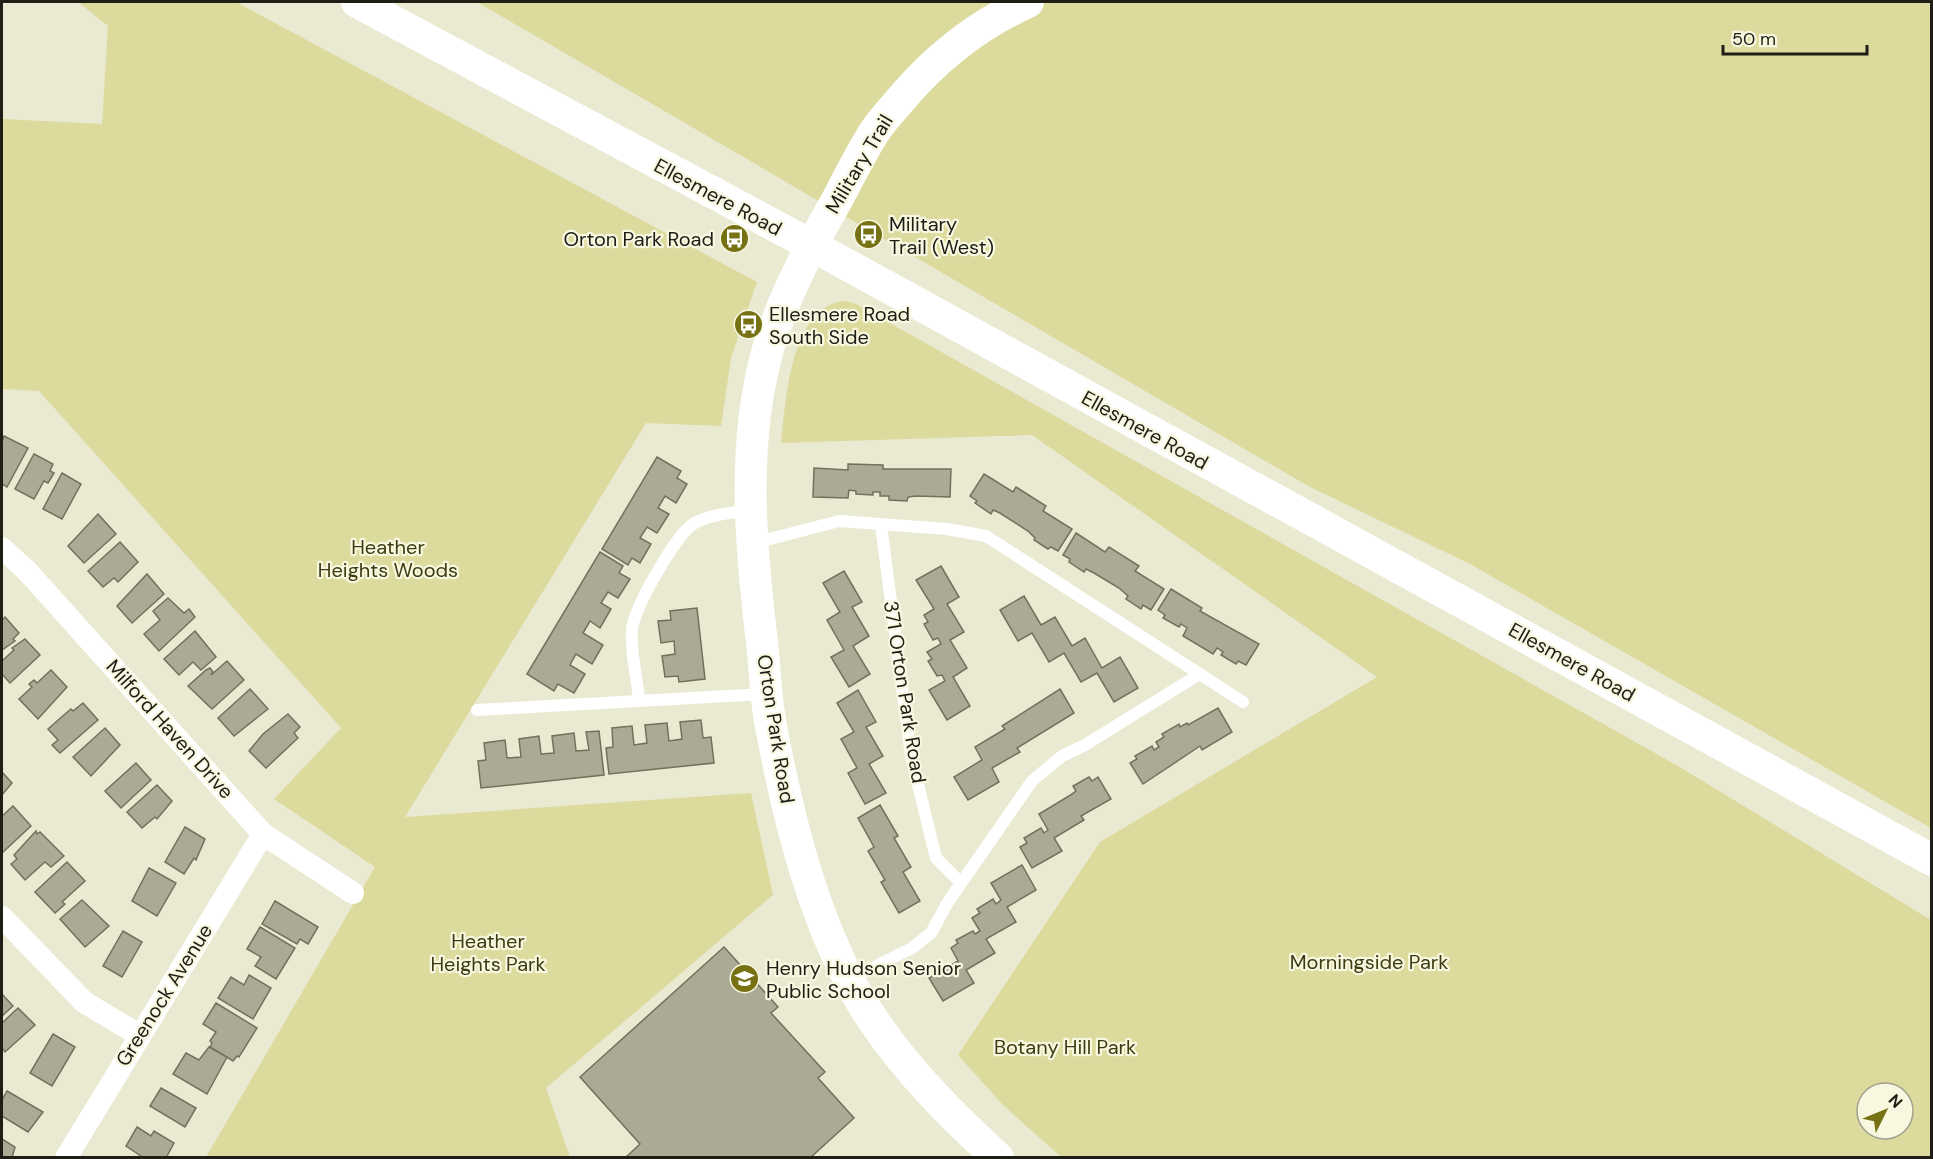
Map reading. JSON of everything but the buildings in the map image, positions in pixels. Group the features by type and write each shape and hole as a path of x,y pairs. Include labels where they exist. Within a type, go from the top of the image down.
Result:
{"main road":[{"name":"Ellesmere Road","path":"357,2 811,245 1932,860"},
{"name":"Military Trail","path":"811,245 874,132 914,84 942,56 974,32 1028,2"},
{"name":"Orton Park Road","path":"811,245 766,357 753,432 752,510 766,694 795,834 819,906 850,980 872,1019 914,1074 948,1112 998,1158"}],"street":[{"name":"Milford Haven Drive","path":"2,548 28,572 264,834 353,893"},
{"name":"Greenock Avenue","path":"66,1158 139,1035 264,834"},
{"path":"2,917 84,1002 139,1035"}],"lane":[{"path":"639,699 631,632 640,602 681,536 692,525 709,517 752,510"},
{"path":"754,543 839,521 947,529 986,536 1197,675 1243,702"},
{"name":"371 Orton Park Road","path":"880,525 911,756 936,858 961,884"},
{"path":"850,980 922,941 938,923 961,884 1032,781 1062,756 1085,745 1197,675"},
{"path":"477,710 639,699 766,694"}],"green space":[{"path":"78,2 236,2 757,282 731,358 721,426 646,423 405,817 751,793 773,895 546,1088 570,1157 206,1157 375,867 274,799 341,728 39,391 2,389 2,119 102,124 108,26"},
{"path":"477,2 1931,2 1931,828 1470,564 1310,487"},
{"name":"Morningside Park","path":"845,301 856,304 1678,766 1931,920 1931,1157 1061,1157 1003,1105 958,1055 1100,842 1377,677 1032,435 781,443 785,404 794,358 812,319 827,307"}],"place":[{"name":"Military Trail (West)","path":"868,235"},
{"name":"Orton Park Road","path":"735,239"},
{"name":"Ellesmere Road South Side","path":"748,325"},
{"name":"Henry Hudson Senior Public School","path":"745,979"}],"park label":[{"name":"Heather Heights Woods","path":"388,558"},
{"name":"Heather Heights Park","path":"488,952"},
{"name":"Botany Hill Park","path":"1065,1047"}]}
